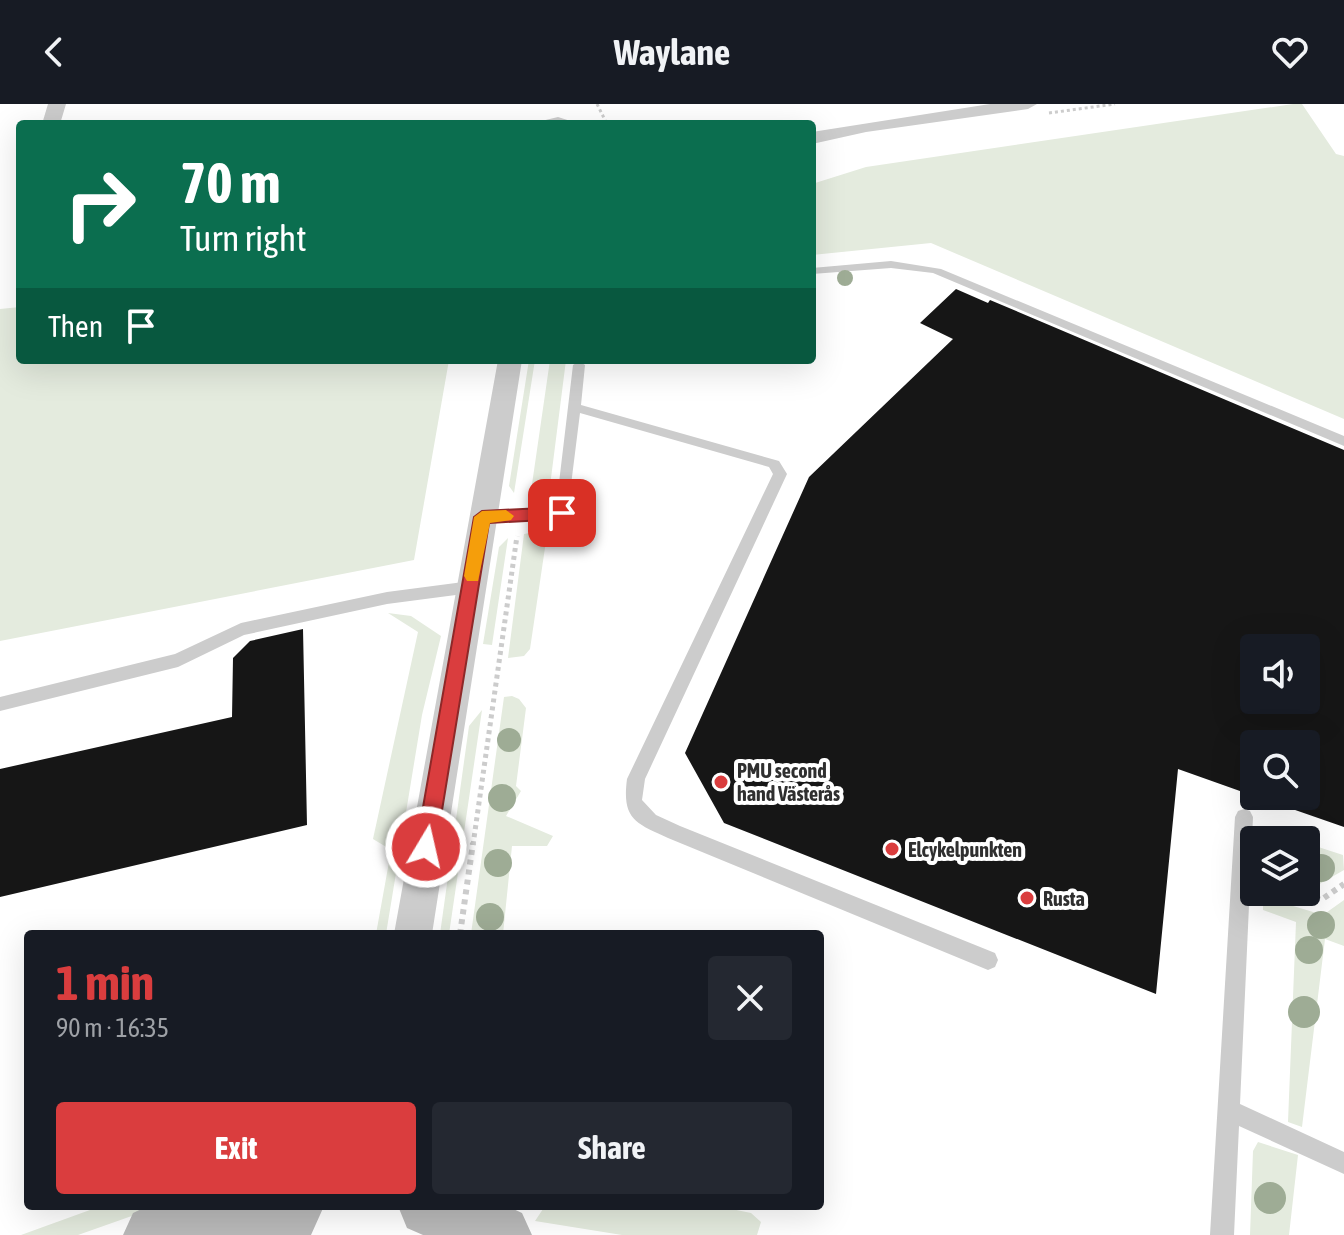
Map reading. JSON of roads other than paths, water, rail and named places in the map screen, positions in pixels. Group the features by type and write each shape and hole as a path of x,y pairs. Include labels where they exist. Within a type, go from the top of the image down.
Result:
{"street":[{"path":"816,137 1028,104"},
{"path":"414,930 509,364"},
{"path":"155,1235 241,1210"},
{"path":"273,1235 290,1210"},
{"path":"429,1210 432,1235"},
{"path":"439,1210 500,1235"}],"lane":[{"path":"816,271 913,264 937,271 1344,441"},
{"path":"482,517 562,513 579,365"},
{"path":"574,407 774,464 780,474 636,779 633,803 650,821 674,832 988,960"},
{"path":"0,704 178,660 241,629 387,598 471,587"},
{"path":"1222,1235 1244,817"},
{"path":"1229,1110 1344,1163"}],"place":[{"name":"PMU second hand Västerås","path":"721,782"},
{"name":"Elcykelpunkten","path":"892,849"},
{"name":"Rusta","path":"1027,898"}]}
